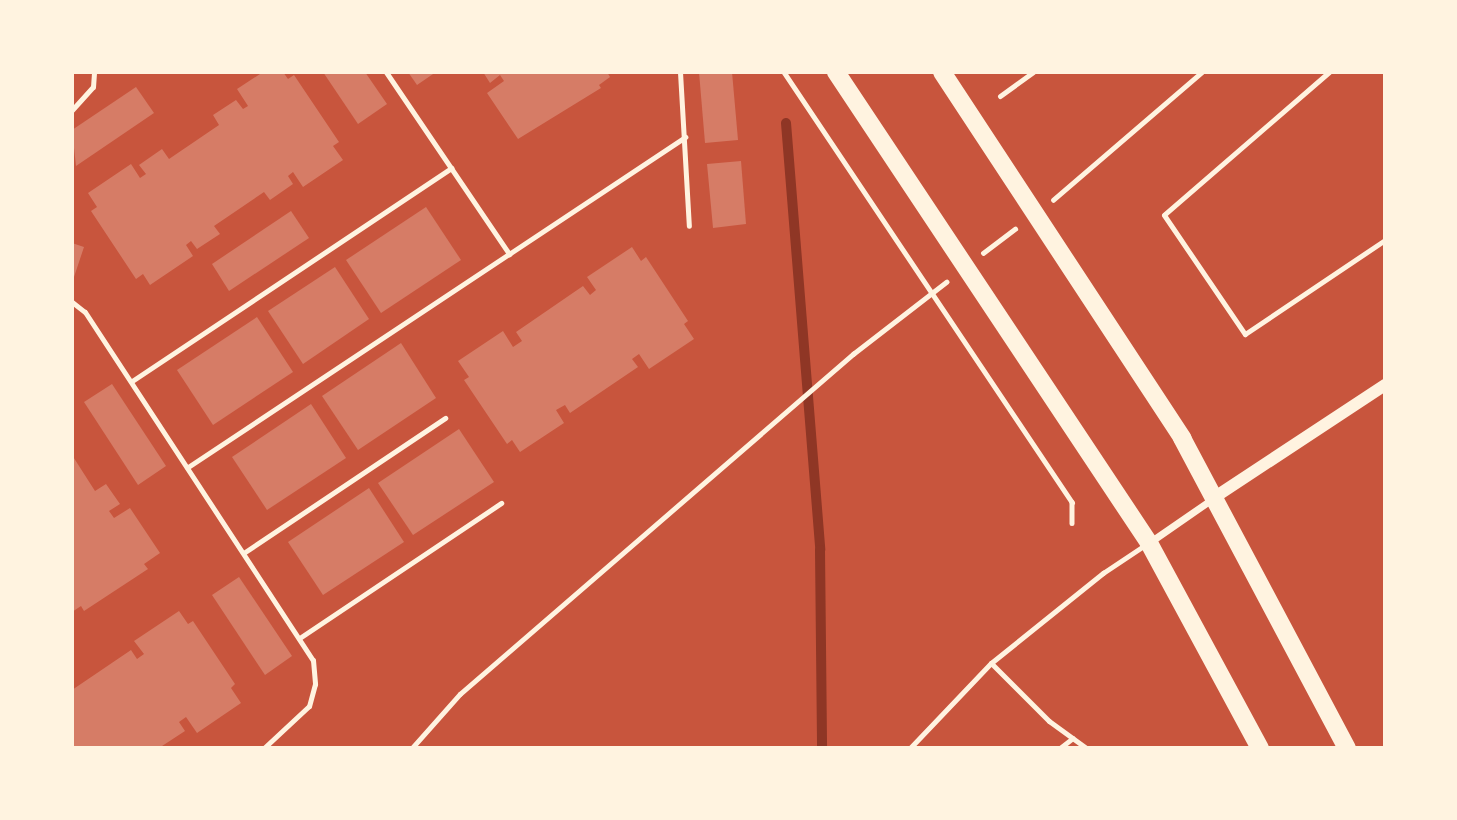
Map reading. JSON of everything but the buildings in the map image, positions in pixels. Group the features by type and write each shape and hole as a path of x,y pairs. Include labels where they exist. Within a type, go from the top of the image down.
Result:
{"main road":[{"path":"836,72 1149,543 1260,748"},
{"path":"942,72 1038,212 1215,497 1347,748"}],"street":[{"path":"1149,543 1385,385"}],"lane":[{"path":"72,110 93,87 94,72"},
{"path":"386,72 509,254"},
{"path":"680,72 689,226"},
{"path":"1000,96 1033,72"},
{"path":"1329,72 1164,215 1245,334 1385,240"},
{"path":"188,467 685,136"},
{"path":"132,381 451,168"},
{"path":"72,302 85,312 132,381 301,637 313,660 315,684 309,706 264,748"},
{"path":"245,552 445,418"},
{"path":"301,637 501,503"},
{"path":"910,748 991,663 1103,573 1149,543"},
{"path":"991,663 1049,722 1086,748"},
{"path":"1060,748 1073,738"}],"path":[{"path":"784,72 1072,502 1072,523"},
{"path":"412,748 460,694 770,424 853,354 1064,191 1202,72"}],"waterway":[{"path":"786,123 820,550 822,748"}]}
